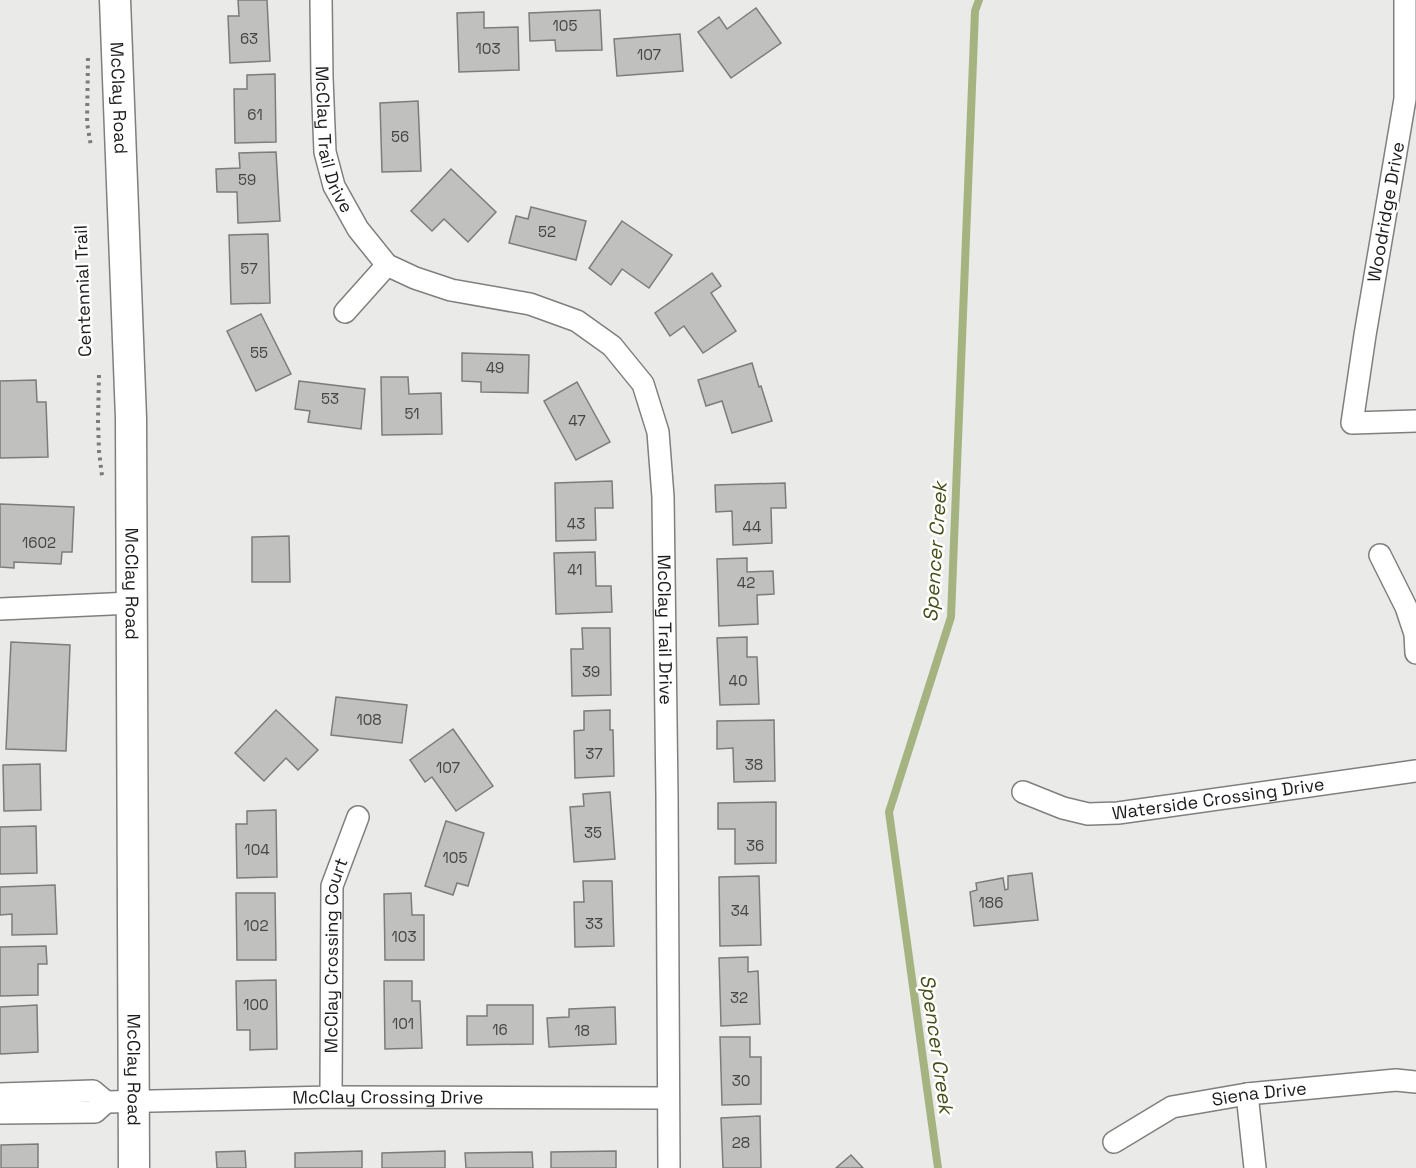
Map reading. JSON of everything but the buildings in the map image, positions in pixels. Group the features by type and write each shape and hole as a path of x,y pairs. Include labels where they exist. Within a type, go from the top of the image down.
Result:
{"main road":[{"name":"McClay Road","path":"115,0 131,418 132,603 120,1102 134,1168"}],"street":[{"name":"McClay Trail Drive","path":"321,0 325,152 334,186 358,229 387,265 415,278 452,290 530,304 577,321 612,346 643,384 657,432 663,497 668,807 669,1168"},
{"name":"Woodridge Drive","path":"1405,0 1405,99 1352,423 1416,421"},
{"path":"345,312 387,265"},
{"path":"1380,555 1406,607 1415,634 1416,653"},
{"path":"0,609 132,603"},
{"name":"Waterside Crossing Drive","path":"1023,792 1063,808 1088,814 1118,813 1416,771"},
{"name":"McClay Crossing Court","path":"331,1097 332,886 358,817"},
{"name":"Siena Drive","path":"1114,1143 1172,1107 1247,1094 1396,1080 1416,1082"},
{"name":"McClay Crossing Drive","path":"0,1094 93,1091 120,1102"},
{"path":"1247,1094 1255,1168"},
{"name":"McClay Crossing Drive","path":"0,1113 95,1112 120,1102 331,1097 668,1098"}],"path":[{"path":"88,51 87,123 92,152"},
{"name":"Centennial Trail","path":"99,366 98,431 103,484"}],"waterway":[{"name":"Spencer Creek","path":"938,1168 889,812 951,617 975,11 979,0"}]}
